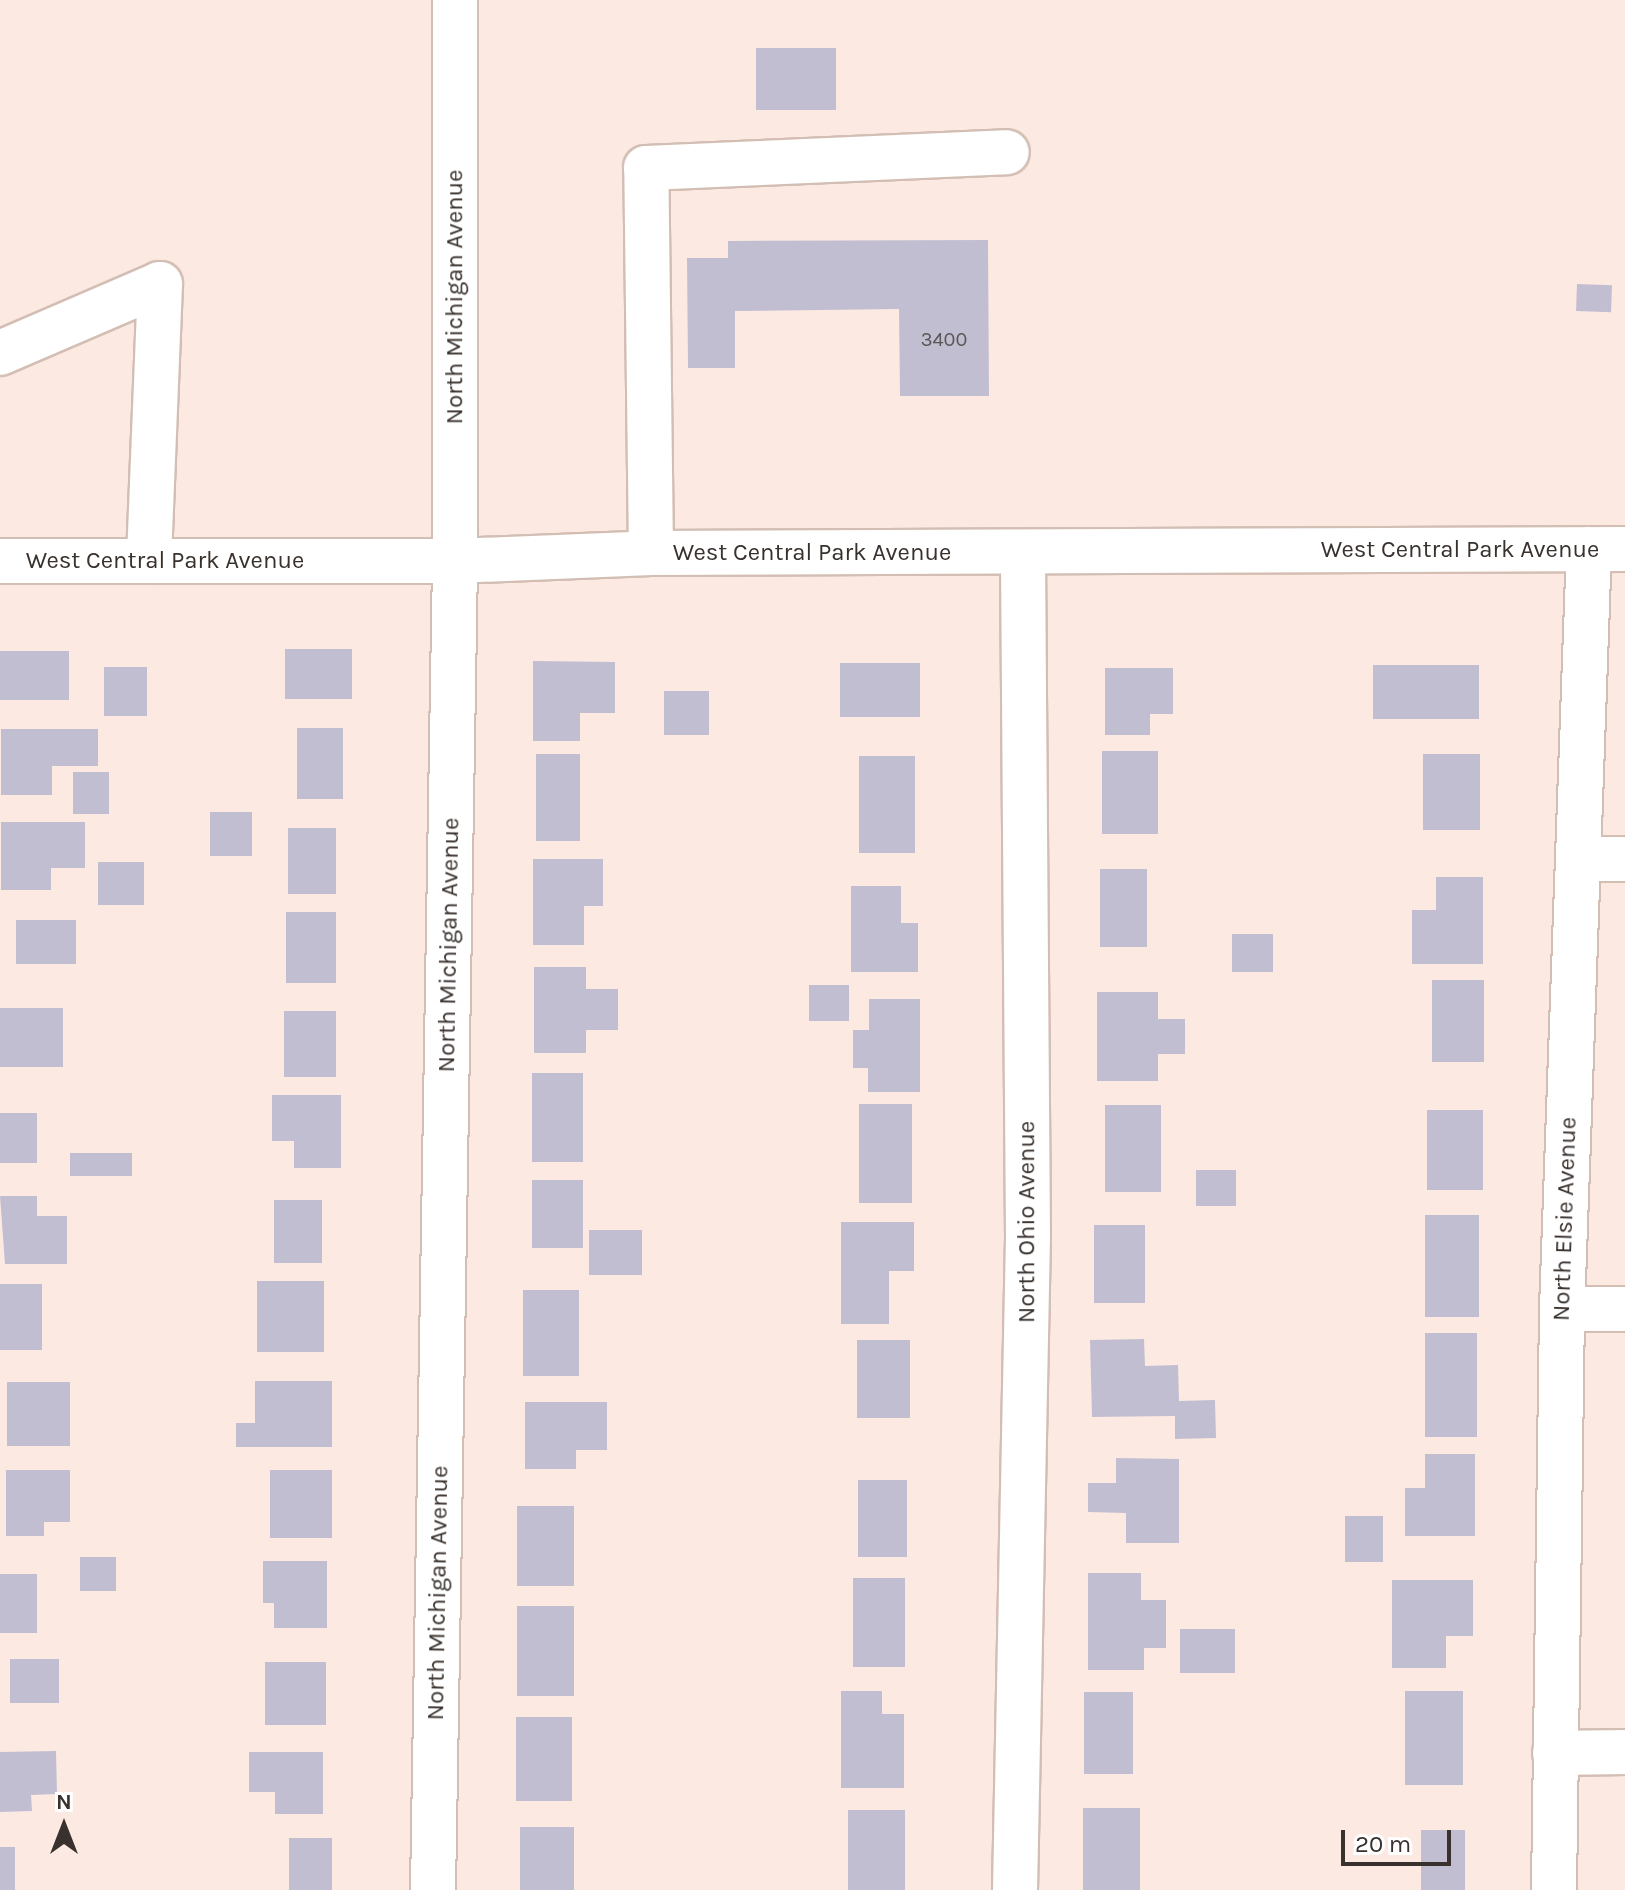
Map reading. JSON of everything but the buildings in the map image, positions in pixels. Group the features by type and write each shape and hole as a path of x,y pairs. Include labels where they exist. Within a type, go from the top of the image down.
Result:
{"street":[{"name":"North Michigan Avenue","path":"433,1890 455,561 455,0"},
{"path":"651,553 646,168 1007,152"},
{"path":"0,353 160,284 149,561"},
{"name":"West Central Park Avenue","path":"0,561 455,561 651,553 1607,549"},
{"name":"North Elsie Avenue","path":"1554,1890 1562,1309 1578,859 1607,549"},
{"name":"North Ohio Avenue","path":"1015,1890 1028,1238 1023,553"},
{"path":"1578,859 1625,859"},
{"path":"1562,1309 1625,1309"},
{"path":"1555,1753 1625,1752"}]}
